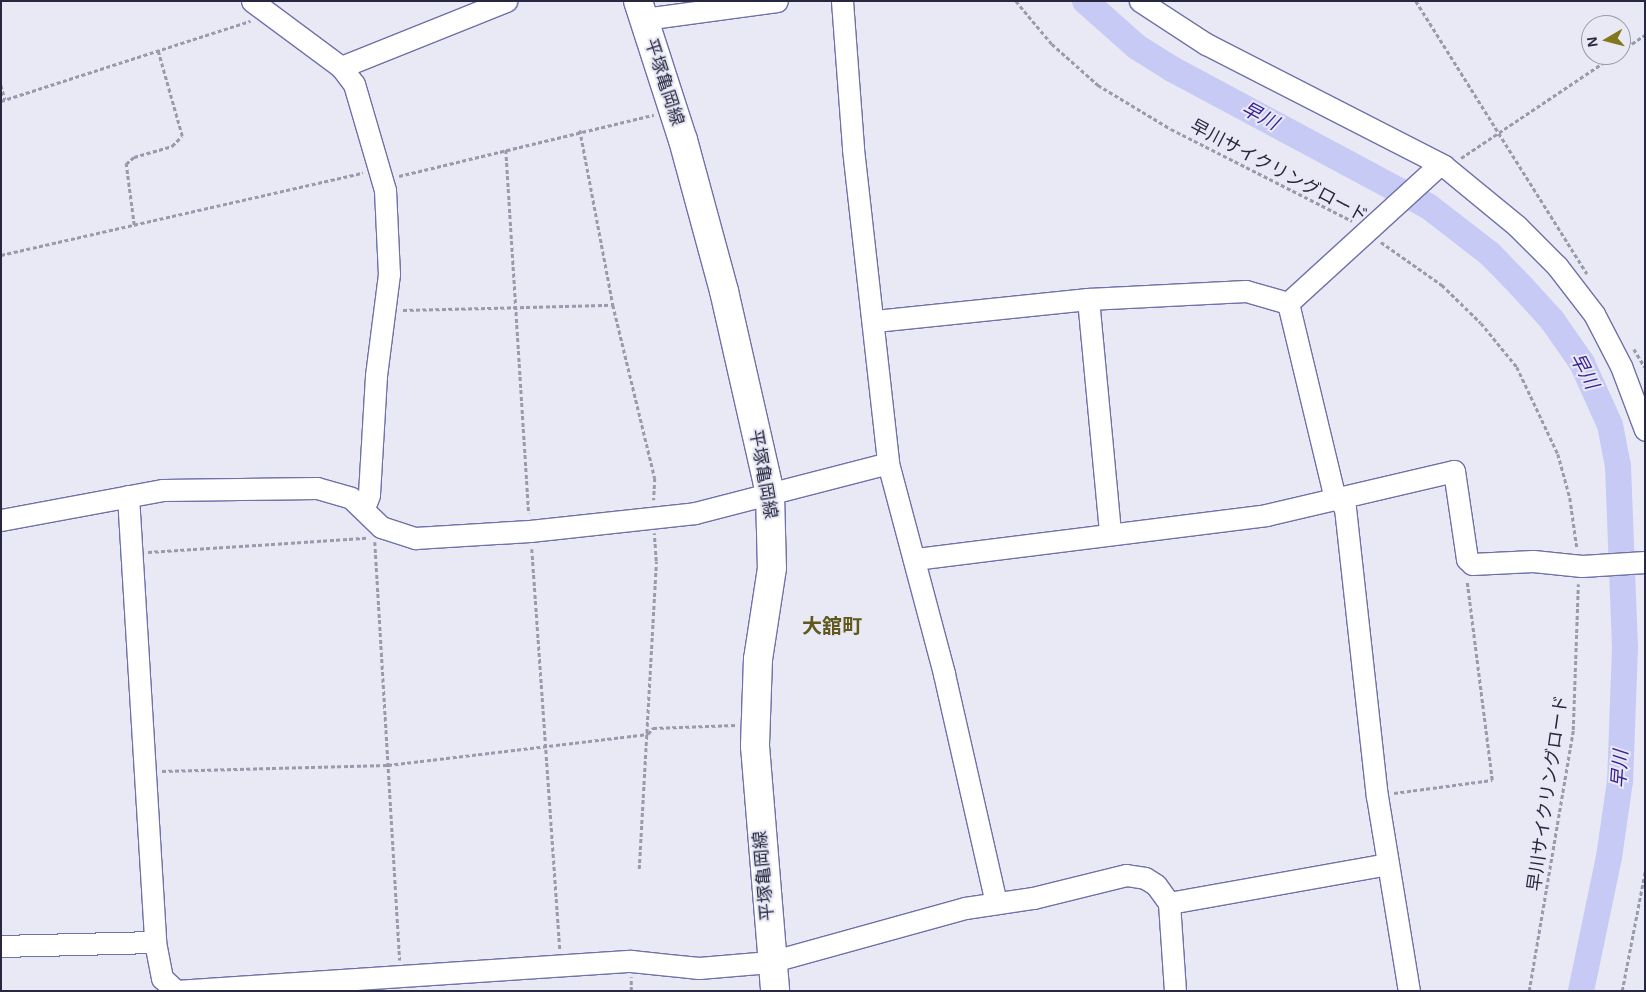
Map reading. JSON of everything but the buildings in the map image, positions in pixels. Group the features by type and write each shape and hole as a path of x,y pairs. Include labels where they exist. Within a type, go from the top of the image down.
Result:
{"main road":[{"name":"平塚亀岡線","path":"641,10 674,111 724,291 770,494 772,568 758,659 755,746 775,991"}],"street":[{"path":"341,67 506,1"},
{"path":"641,10 778,1"},
{"path":"842,1 853,149 875,321 888,463 916,559 996,903"},
{"path":"1140,1 1206,44 1440,168 1517,226 1557,266 1589,307 1622,366 1645,430"},
{"path":"257,6 341,67 354,84 379,175 390,239 369,496 364,508"},
{"path":"1288,303 1373,230 1440,168"},
{"path":"875,321 1088,299 1246,291 1288,303"},
{"path":"1088,299 1110,533"},
{"path":"1288,303 1333,491 1345,508 1377,796 1409,991"},
{"path":"1,520 128,496 192,488 317,488 336,491 364,508 381,527 415,538 530,531 653,521 770,494 888,463"},
{"path":"916,559 1110,533 1266,515 1339,500 1454,471 1467,559 1472,564 1533,560 1580,566 1645,562"},
{"path":"128,496 134,553 143,772 154,942 162,978 176,991 631,961 699,968 772,962 996,903 1136,876 1156,885 1169,903 1175,991"},
{"path":"1169,903 1387,864"},
{"path":"1,946 154,942"}],"path":[{"name":"早川サイクリングロード","path":"1016,1 1052,44 1098,85 1150,117 1373,230 1442,285 1482,323 1517,367 1558,454 1576,529 1580,566 1573,730 1529,991"},
{"path":"1416,1 1593,283"},
{"path":"1,101 256,19 257,6"},
{"path":"1631,44 1645,35"},
{"path":"134,225 126,164 134,157 172,146 182,136 158,51"},
{"path":"1440,168 1499,133 1600,65"},
{"path":"1,85 5,99"},
{"path":"1,255 134,225 506,150 580,130 674,111"},
{"path":"580,130 614,305 655,478 653,521 656,561 648,734 639,869"},
{"path":"506,150 518,307 530,531 562,966"},
{"path":"384,311 614,305"},
{"path":"1629,342 1645,367"},
{"path":"134,553 374,537 401,977"},
{"path":"1377,796 1492,780 1467,559"},
{"path":"143,772 388,765 648,734 653,728 738,725"},
{"path":"1622,991 1645,871"}],"waterway":[{"name":"早川","path":"1085,1 1137,47 1172,69 1428,206 1490,254 1552,320 1582,363 1610,425 1618,466 1625,647 1620,781 1609,857 1581,991"}],"district":[{"name":"大舘町","path":"832,626"}]}
